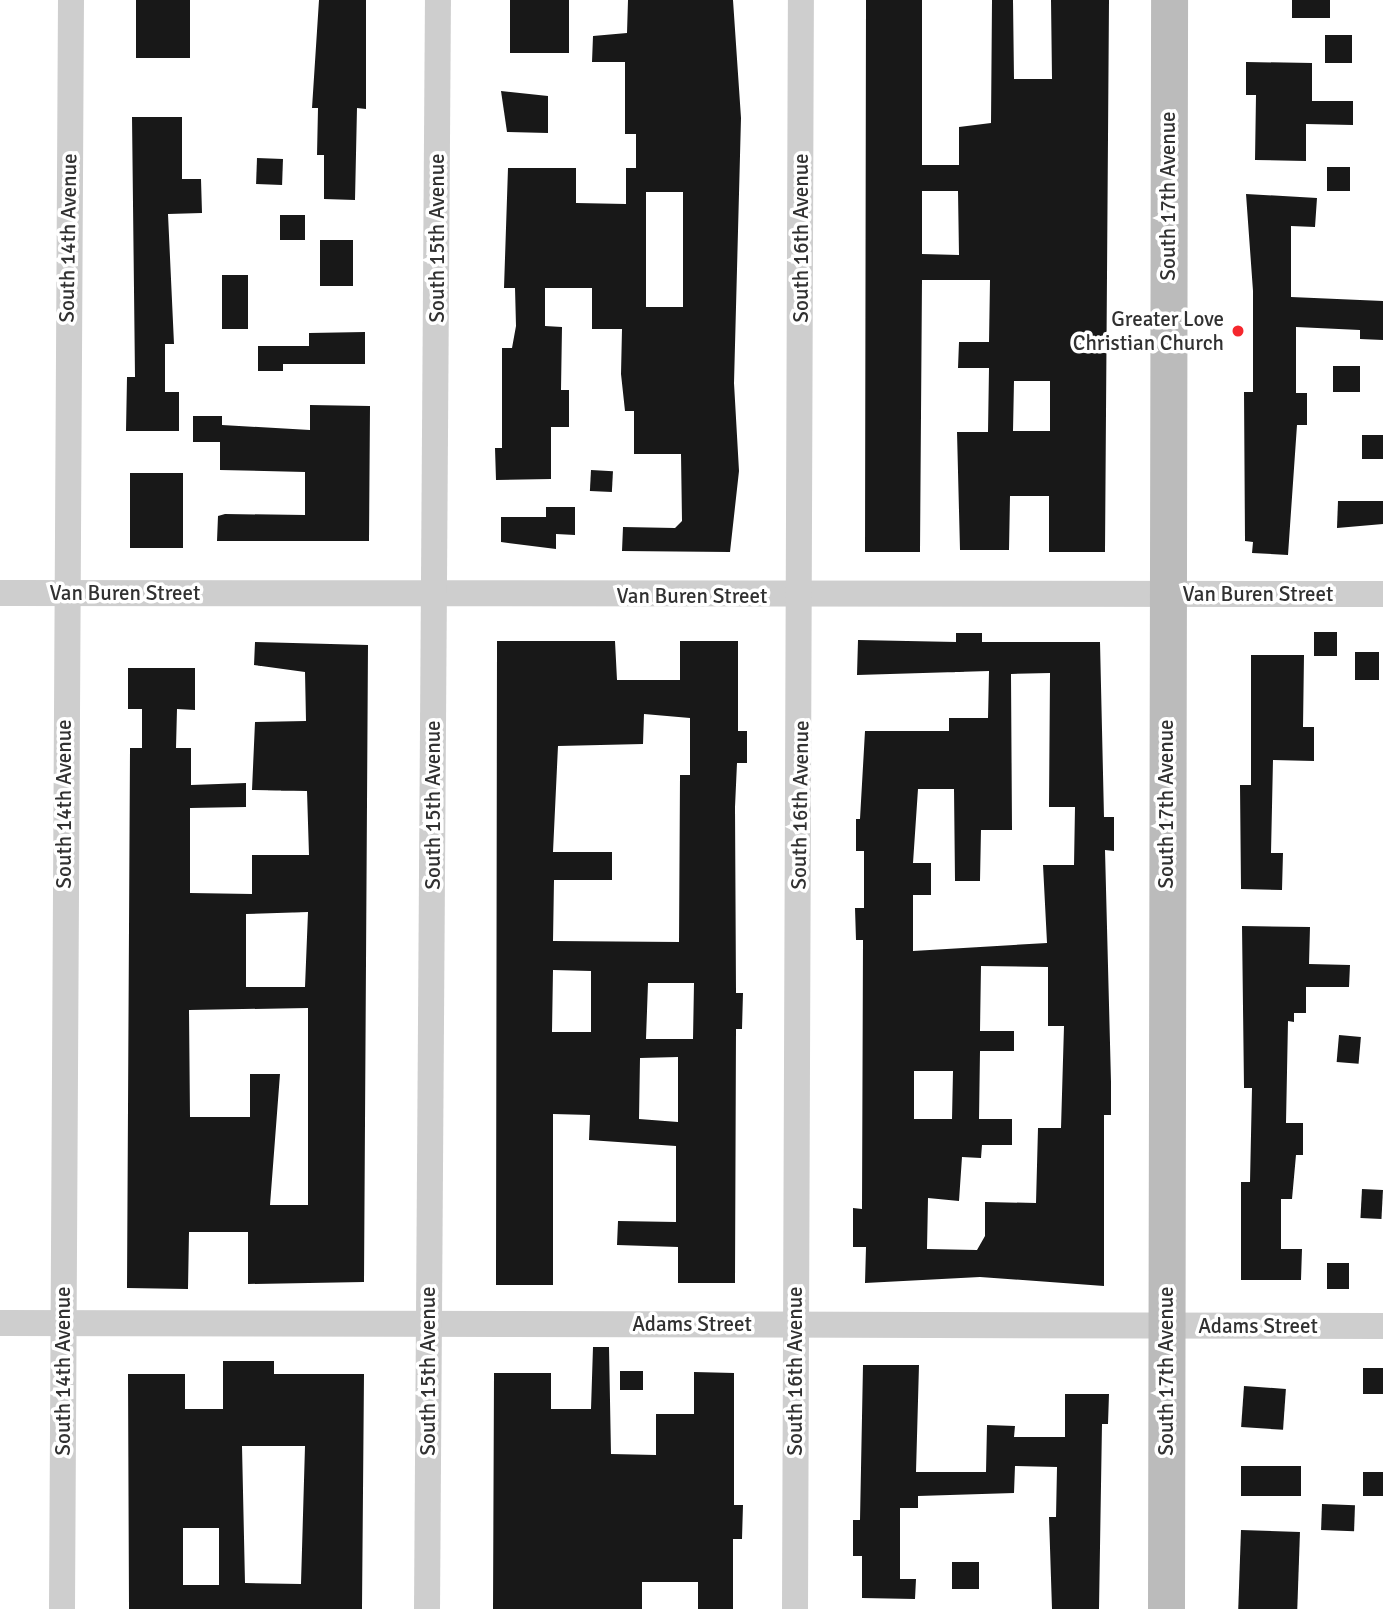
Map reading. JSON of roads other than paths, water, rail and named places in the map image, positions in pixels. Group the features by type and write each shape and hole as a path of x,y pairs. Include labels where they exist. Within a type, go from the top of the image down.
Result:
{"street":[{"name":"South 14th Avenue","path":"62,1609 65,593 71,0"},
{"name":"South 15th Avenue","path":"427,1609 438,0"},
{"name":"South 16th Avenue","path":"795,1609 802,597 801,0"},
{"name":"South 17th Avenue","path":"1166,1609 1169,0"},
{"name":"Van Buren Street","path":"0,593 802,597 1383,594"},
{"name":"Adams Street","path":"0,1323 1383,1326"}],"place":[{"name":"Greater Love Christian Church","path":"1238,331"}]}
